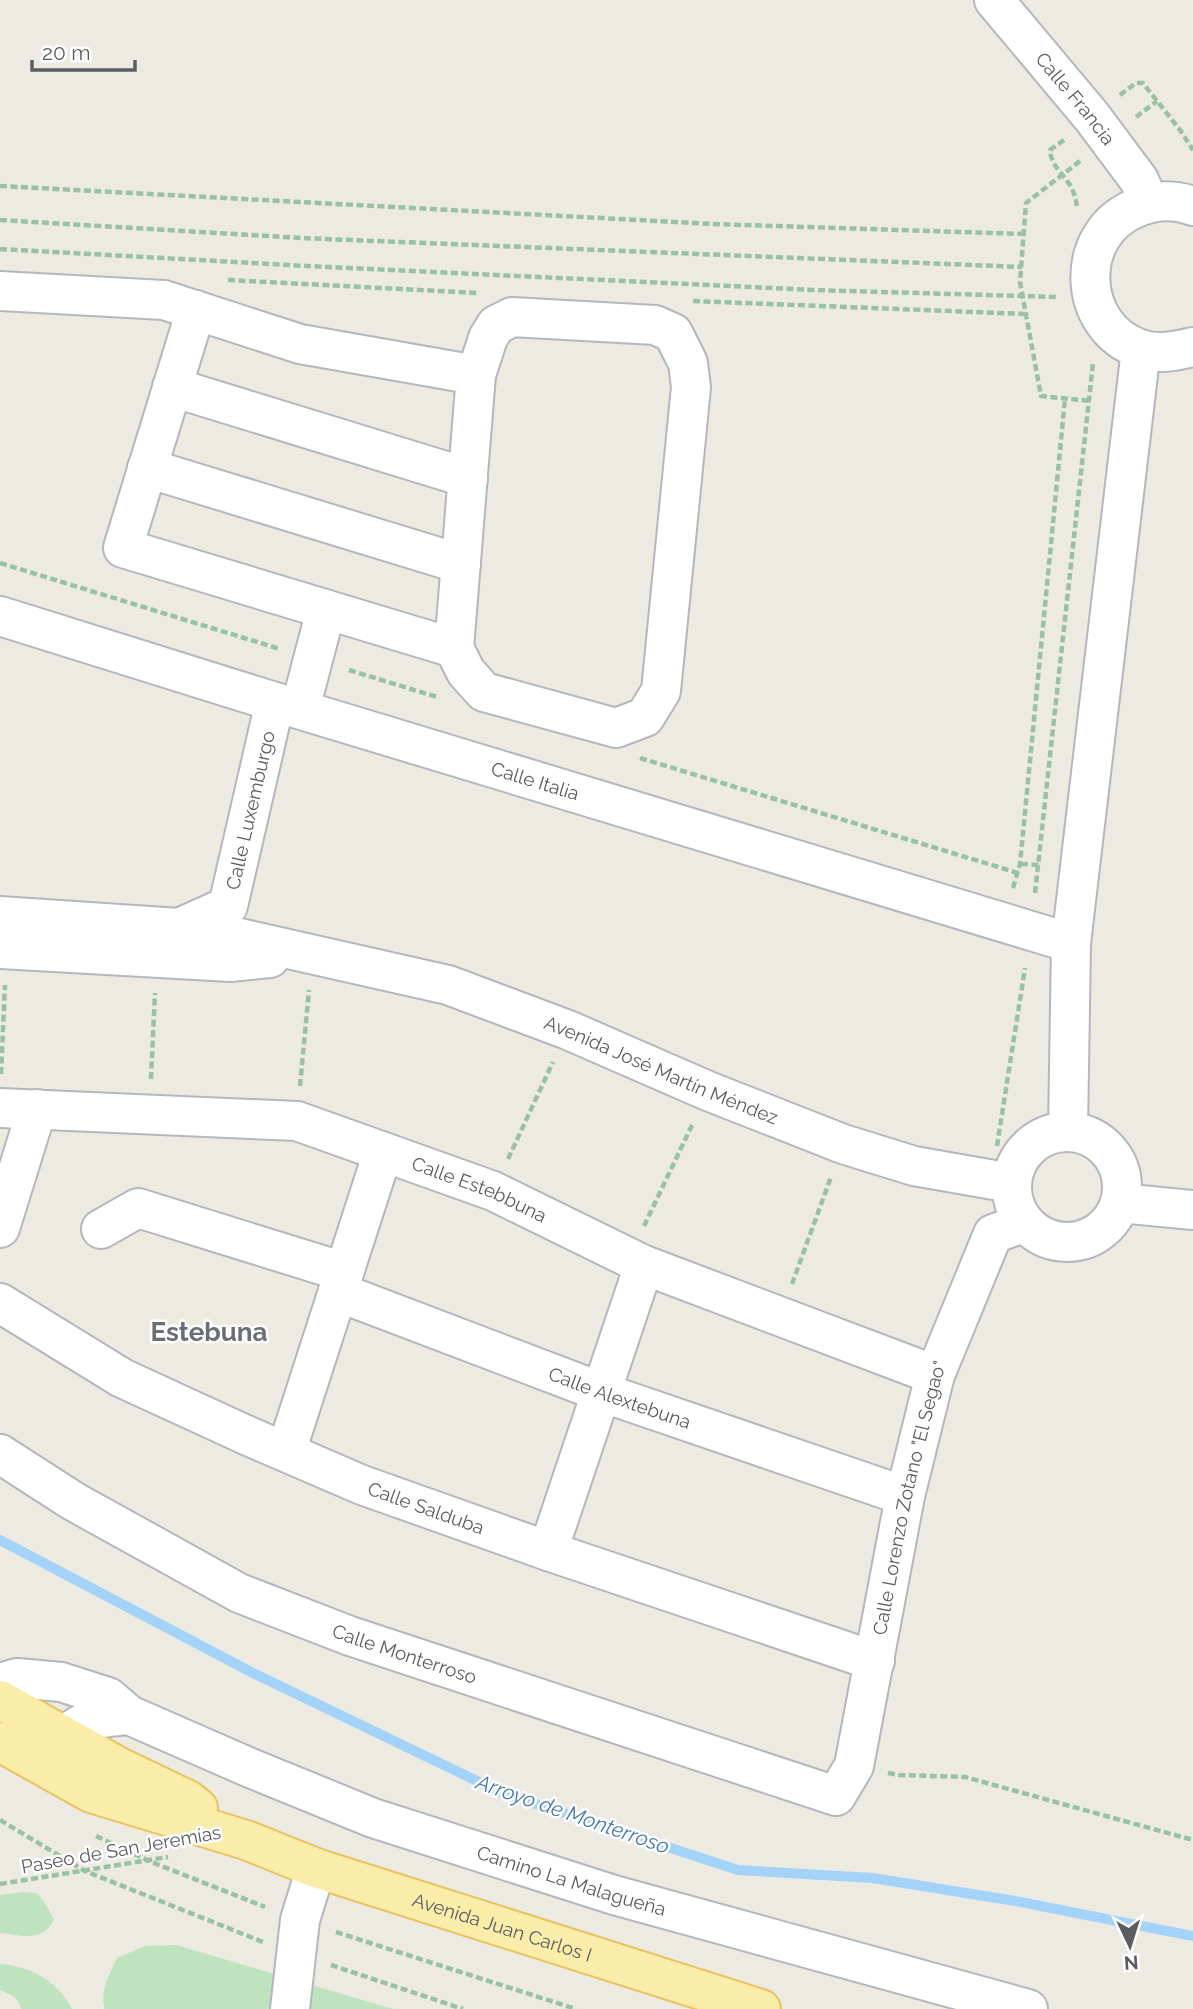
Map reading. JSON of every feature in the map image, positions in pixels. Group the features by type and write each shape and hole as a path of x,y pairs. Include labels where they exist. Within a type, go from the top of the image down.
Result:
{"main road":[{"name":"Avenida Juan Carlos I","path":"0,1700 121,1768 188,1800 246,1840"},
{"name":"Avenida Juan Carlos I","path":"0,1742 91,1793 246,1840 316,1868 761,2009"}],"street":[{"name":"Calle Francia","path":"994,0 1093,117 1139,180 1149,203"},
{"path":"1193,206 1167,201 1149,203 1126,212 1107,228 1095,248 1089,272 1092,297 1102,319 1119,337 1141,349 1170,353 1193,347"},
{"path":"0,291 164,300 300,344 476,375"},
{"path":"196,310 123,548 454,648"},
{"path":"512,317 655,325 673,333 688,363 691,387 660,691 645,717 616,729 484,692 466,672 454,648 468,478 476,375 488,338 496,325 512,317"},
{"path":"1068,1131 1071,943 1141,349"},
{"path":"172,387 468,478"},
{"path":"147,468 461,564"},
{"path":"287,705 326,610"},
{"name":"Calle Italia","path":"0,616 1071,943"},
{"name":"Calle Luxemburgo","path":"168,943 228,906 287,705"},
{"path":"2,938 46,952 69,936 167,943 177,939 168,943"},
{"name":"Avenida José Martín Méndez","path":"2,938 168,943 231,936 448,985 568,1030 708,1091 844,1144 914,1166 1001,1181"},
{"name":"Calle Estebbuna","path":"0,1108 297,1121 493,1191 637,1261 935,1375"},
{"path":"0,1227 37,1109"},
{"path":"1068,1131 1089,1136 1107,1148 1119,1167 1123,1189 1117,1211 1103,1230 1084,1240 1061,1243 1040,1236 1023,1223 1001,1181 1029,1146 1048,1135 1068,1131"},
{"path":"286,1452 383,1152"},
{"path":"1119,1203 1193,1210"},
{"name":"Calle Alextebuna","path":"101,1230 138,1208 341,1282 601,1392 905,1496"},
{"name":"Calle Lorenzo Zotano \"El Segao\"","path":"845,1781 875,1661 905,1496 935,1375 993,1234 1023,1223"},
{"path":"548,1551 601,1392 637,1261"},
{"name":"Calle Salduba","path":"0,1303 122,1378 362,1485 875,1661"},
{"name":"Calle Monterroso","path":"0,1454 73,1500 239,1593 350,1636 845,1781"},
{"name":"Camino La Malagueña","path":"0,1683 17,1678 61,1682 108,1697 129,1715 248,1767 386,1822 614,1895 1028,2009"},
{"path":"0,1719 38,1744 58,1745 75,1727 91,1721 129,1715"},
{"path":"290,2009 300,1920 316,1868"}],"path":[{"path":"1077,209 1074,192 1051,160 1050,150 1136,83 1143,83 1193,150"},
{"path":"0,186 713,224 1024,234"},
{"path":"0,220 300,238 1021,267"},
{"path":"0,249 348,268 1048,298 1063,297 1061,286"},
{"path":"1016,927 1094,368 1091,355"},
{"path":"1001,1181 1020,864 1065,399"},
{"path":"1,1085 2,938"},
{"path":"150,1114 168,943"},
{"path":"297,1121 313,954"},
{"path":"493,1191 568,1030"},
{"path":"637,1261 708,1091"},
{"path":"781,1317 844,1144"},
{"path":"845,1781 899,1775 965,1777 1193,1840"},
{"path":"0,1820 85,1871 261,1942 463,2009"},
{"name":"Paseo de San Jeremías","path":"0,1884 173,1856"}],"green space":[{"path":"37,1893 54,1920 37,1935 0,1933 0,1895"},
{"path":"176,1945 393,2009 105,2009 104,1990 117,1958 145,1946"},
{"path":"0,1964 22,1968 42,1977 59,1990 72,2009 21,2009 16,1999 0,1990"}],"waterway":[{"name":"Arroyo de Monterroso","path":"0,1540 253,1673 502,1793 738,1870 873,1878 1015,1901 1193,1936"}],"district":[{"name":"Estebuna","path":"209,1332"}]}
